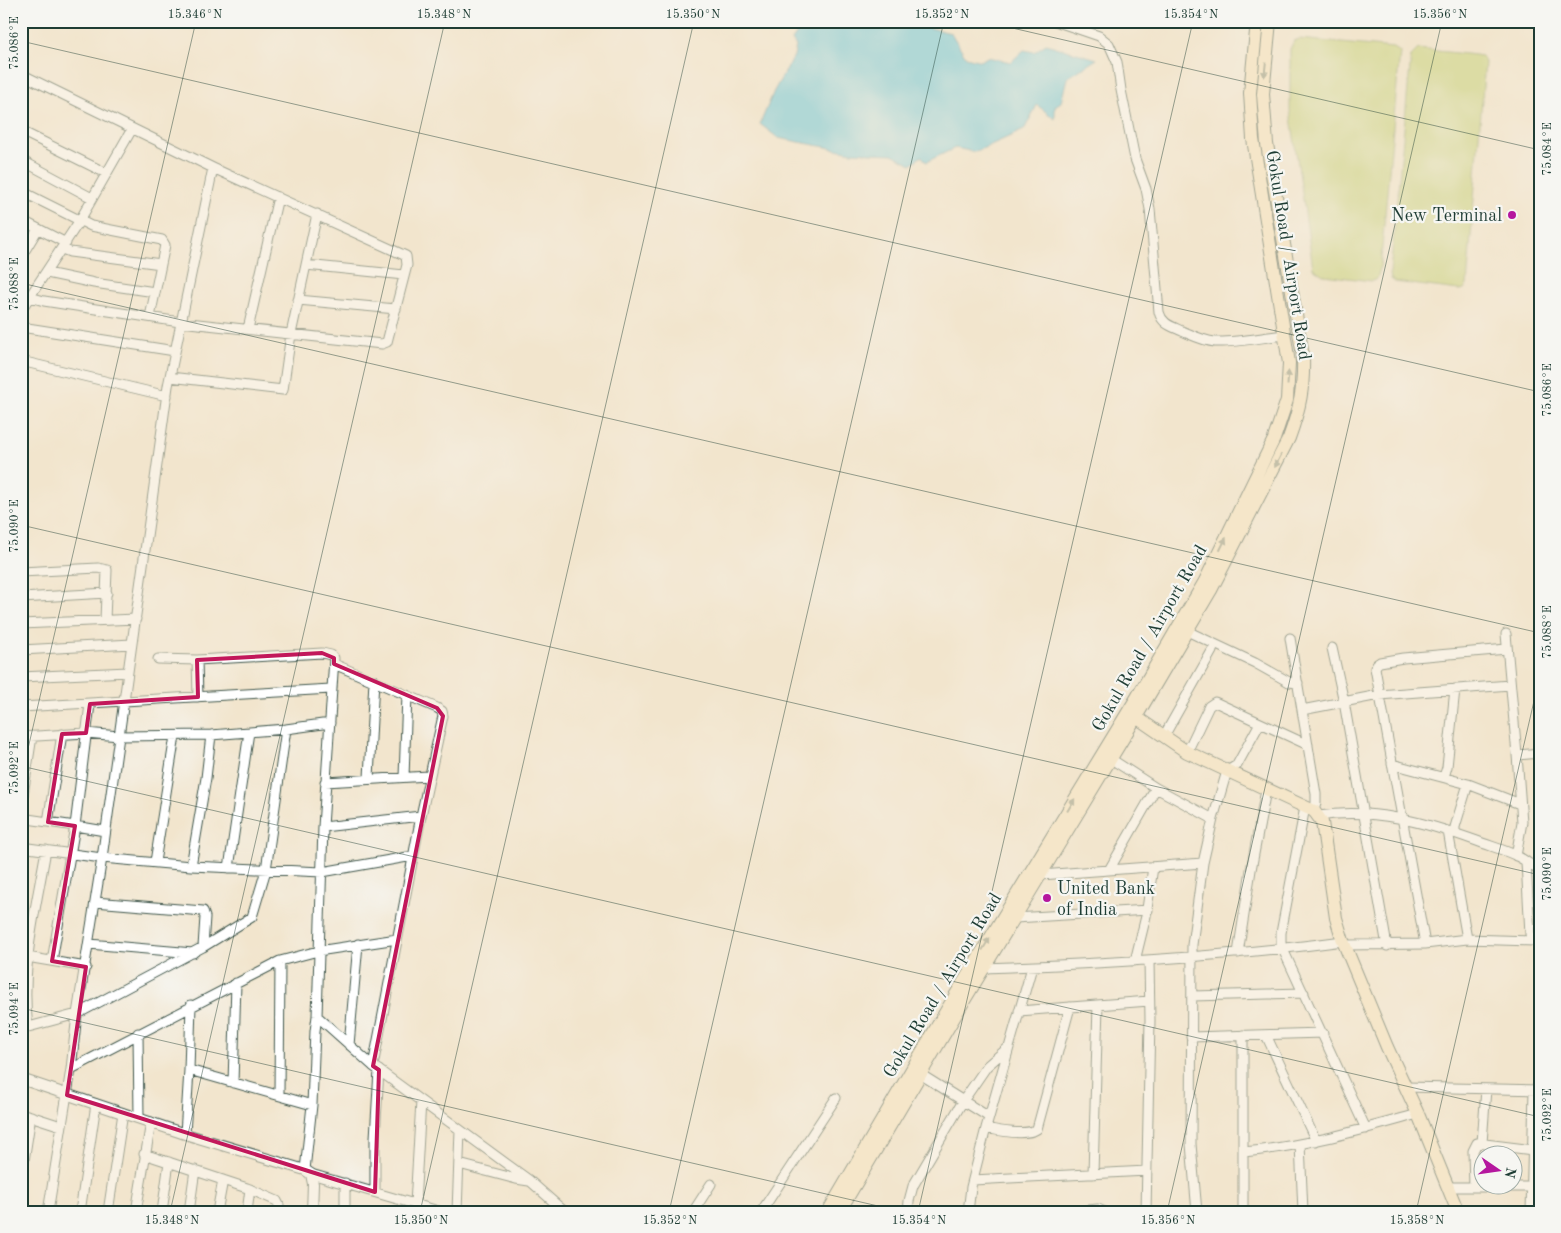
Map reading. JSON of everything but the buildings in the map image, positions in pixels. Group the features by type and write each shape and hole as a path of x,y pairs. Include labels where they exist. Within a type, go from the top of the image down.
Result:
{"main road":[{"name":"Gokul Road / Airport Road","path":"828,1212 980,966 1205,581 1274,439 1287,400 1289,364 1253,139 1250,93 1257,21"},
{"path":"839,1212 920,1074 980,966 1014,918 1041,875 1211,590 1285,447 1299,410 1304,379 1303,356 1267,144 1263,94 1270,21"},
{"path":"1287,400 1299,410"},
{"path":"1283,414 1299,410"},
{"path":"1136,717 1187,752 1313,812 1322,822 1336,918 1344,943 1458,1212"}],"street":[{"path":"1055,21 1099,36 1108,44 1117,62 1135,160 1146,189 1150,209 1161,319 1174,328 1214,342 1285,335"},
{"path":"21,74 213,168 406,256 408,260 389,339 385,344 180,322 44,301 30,297"},
{"path":"21,310 80,220 132,129"},
{"path":"21,130 106,173"},
{"path":"21,160 92,198"},
{"path":"48,1212 102,858 167,396 180,322 213,168"},
{"path":"21,191 91,226 162,240 164,245 150,318"},
{"path":"248,330 278,197"},
{"path":"170,378 283,390 298,300 317,214"},
{"path":"21,220 38,229 70,252 161,264"},
{"path":"21,257 38,229"},
{"path":"306,265 404,275"},
{"path":"47,273 94,283 155,292"},
{"path":"298,300 396,309"},
{"path":"21,327 175,351"},
{"path":"21,361 167,396"},
{"path":"21,572 103,568 107,570 105,620"},
{"path":"21,598 107,593"},
{"path":"21,624 136,619"},
{"path":"1186,631 1255,663 1289,682 1298,683"},
{"path":"1506,634 1520,804 1521,832 1516,856"},
{"path":"1290,638 1316,803 1280,939 1366,1129"},
{"path":"21,650 132,644"},
{"path":"1332,648 1344,702 1387,946"},
{"path":"1425,944 1375,668 1380,662 1402,658 1507,649"},
{"path":"1164,736 1212,651"},
{"path":"158,659 197,660 322,653 331,655 334,658 325,782 318,951 318,1016 315,1031 308,1172 313,1184 312,1212"},
{"path":"197,660 198,697"},
{"path":"334,664 437,708 442,711 443,716 429,776 397,939 376,1068 375,1192"},
{"path":"21,677 128,672"},
{"path":"369,778 374,680"},
{"path":"1302,710 1379,695 1510,685"},
{"path":"1444,776 1447,766 1455,688"},
{"path":"21,708 331,689"},
{"path":"404,777 407,695"},
{"path":"1187,752 1209,706 1215,702 1308,745"},
{"path":"52,961 75,826 90,704"},
{"path":"21,737 86,733 119,736 211,735 286,729 330,723"},
{"path":"1197,1212 1191,1144 1193,930 1203,864 1213,819 1227,771 1237,765 1260,723"},
{"path":"46,850 24,956 25,1028 77,1014 193,953 252,917 266,870 286,729"},
{"path":"229,868 249,732"},
{"path":"48,822 62,734"},
{"path":"191,866 206,778 211,735"},
{"path":"21,808 32,736"},
{"path":"155,862 175,736"},
{"path":"1517,755 1540,753"},
{"path":"1110,759 1156,788 1213,819"},
{"path":"1392,764 1444,776 1520,804"},
{"path":"325,782 429,776"},
{"path":"1467,939 1451,832 1455,827 1468,784"},
{"path":"1110,870 1156,788"},
{"path":"1238,953 1266,790"},
{"path":"1313,812 1402,818 1430,825 1516,856 1540,871"},
{"path":"323,827 421,816"},
{"path":"21,818 105,831"},
{"path":"21,847 102,858 191,866 322,872 413,856"},
{"path":"1526,862 1530,934 1537,942"},
{"path":"1041,875 1203,864"},
{"path":"1136,961 1148,910 1153,867"},
{"path":"95,902 203,911 205,917 203,947"},
{"path":"1014,918 1148,910"},
{"path":"71,1069 280,961 318,951 397,939"},
{"path":"980,966 1032,967 1136,961 1344,943 1387,946 1467,939 1537,942"},
{"path":"89,944 193,953"},
{"path":"349,1045 358,944"},
{"path":"24,956 86,967"},
{"path":"1146,1212 1149,960"},
{"path":"278,1095 280,961"},
{"path":"968,1212 973,1180 986,1128 1032,967"},
{"path":"233,1083 236,983"},
{"path":"1192,996 1304,993"},
{"path":"1019,1011 1150,1001"},
{"path":"1093,1174 1098,1005"},
{"path":"185,1134 191,1006"},
{"path":"986,1128 1007,1132 1031,1132 1037,1129 1070,1007"},
{"path":"318,1016 376,1068 530,1181 565,1212"},
{"path":"1191,1037 1323,1033"},
{"path":"138,1034 139,1118"},
{"path":"1266,1035 1316,1141"},
{"path":"1242,1036 1243,1212"},
{"path":"909,1212 909,1201 913,1186 963,1100 987,1066 1009,1047"},
{"path":"189,1070 312,1105"},
{"path":"920,1074 989,1117"},
{"path":"21,1080 185,1134 442,1212"},
{"path":"1406,1087 1537,1090 1533,1150 1532,1212"},
{"path":"1482,1143 1486,1089"},
{"path":"761,1212 836,1098"},
{"path":"415,1204 420,1101"},
{"path":"80,1212 96,1104"},
{"path":"21,1113 62,1126"},
{"path":"108,1212 122,1113"},
{"path":"1243,1152 1278,1149 1316,1141 1418,1114"},
{"path":"21,1180 31,1116"},
{"path":"136,1212 150,1122"},
{"path":"457,1212 460,1130"},
{"path":"1474,1146 1476,1143 1482,1143 1533,1150"},
{"path":"1300,1144 1303,1212"},
{"path":"144,1154 250,1189 277,1202 279,1212"},
{"path":"162,1212 169,1162"},
{"path":"459,1164 530,1181"},
{"path":"189,1212 195,1170"},
{"path":"973,1180 1147,1171"},
{"path":"217,1212 223,1180"},
{"path":"345,1184 345,1212"},
{"path":"693,1212 711,1184"},
{"path":"1448,1187 1474,1187"},
{"path":"1524,1187 1532,1187"},
{"path":"247,1212 250,1189"},
{"path":"1070,1212 1098,1209 1105,1212"}],"highlighted area":[{"path":"322,653 334,658 334,664 437,708 443,716 373,1066 379,1070 375,1192 67,1095 86,967 52,961 75,826 48,822 62,734 86,733 90,704 198,697 197,660"}],"green space":[{"path":"1299,39 1394,48 1400,52 1380,269 1377,279 1372,281 1323,275 1313,268 1290,110 1290,49 1294,41"},
{"path":"1418,49 1476,55 1481,56 1485,62 1467,285 1464,289 1459,290 1395,282 1391,279 1390,273 1411,56"}],"water":[{"path":"805,21 902,21 951,33 966,57 981,61 987,57 1011,62 1024,50 1034,52 1046,44 1097,59 1067,78 1061,102 1055,106 1055,119 1037,105 1024,130 975,152 955,148 926,162 922,156 911,164 892,154 852,152 778,138 760,124 774,91 794,56 796,46 792,40"}],"place":[{"name":"New Terminal","path":"1512,215"},
{"name":"United Bank of India","path":"1047,898"}]}
